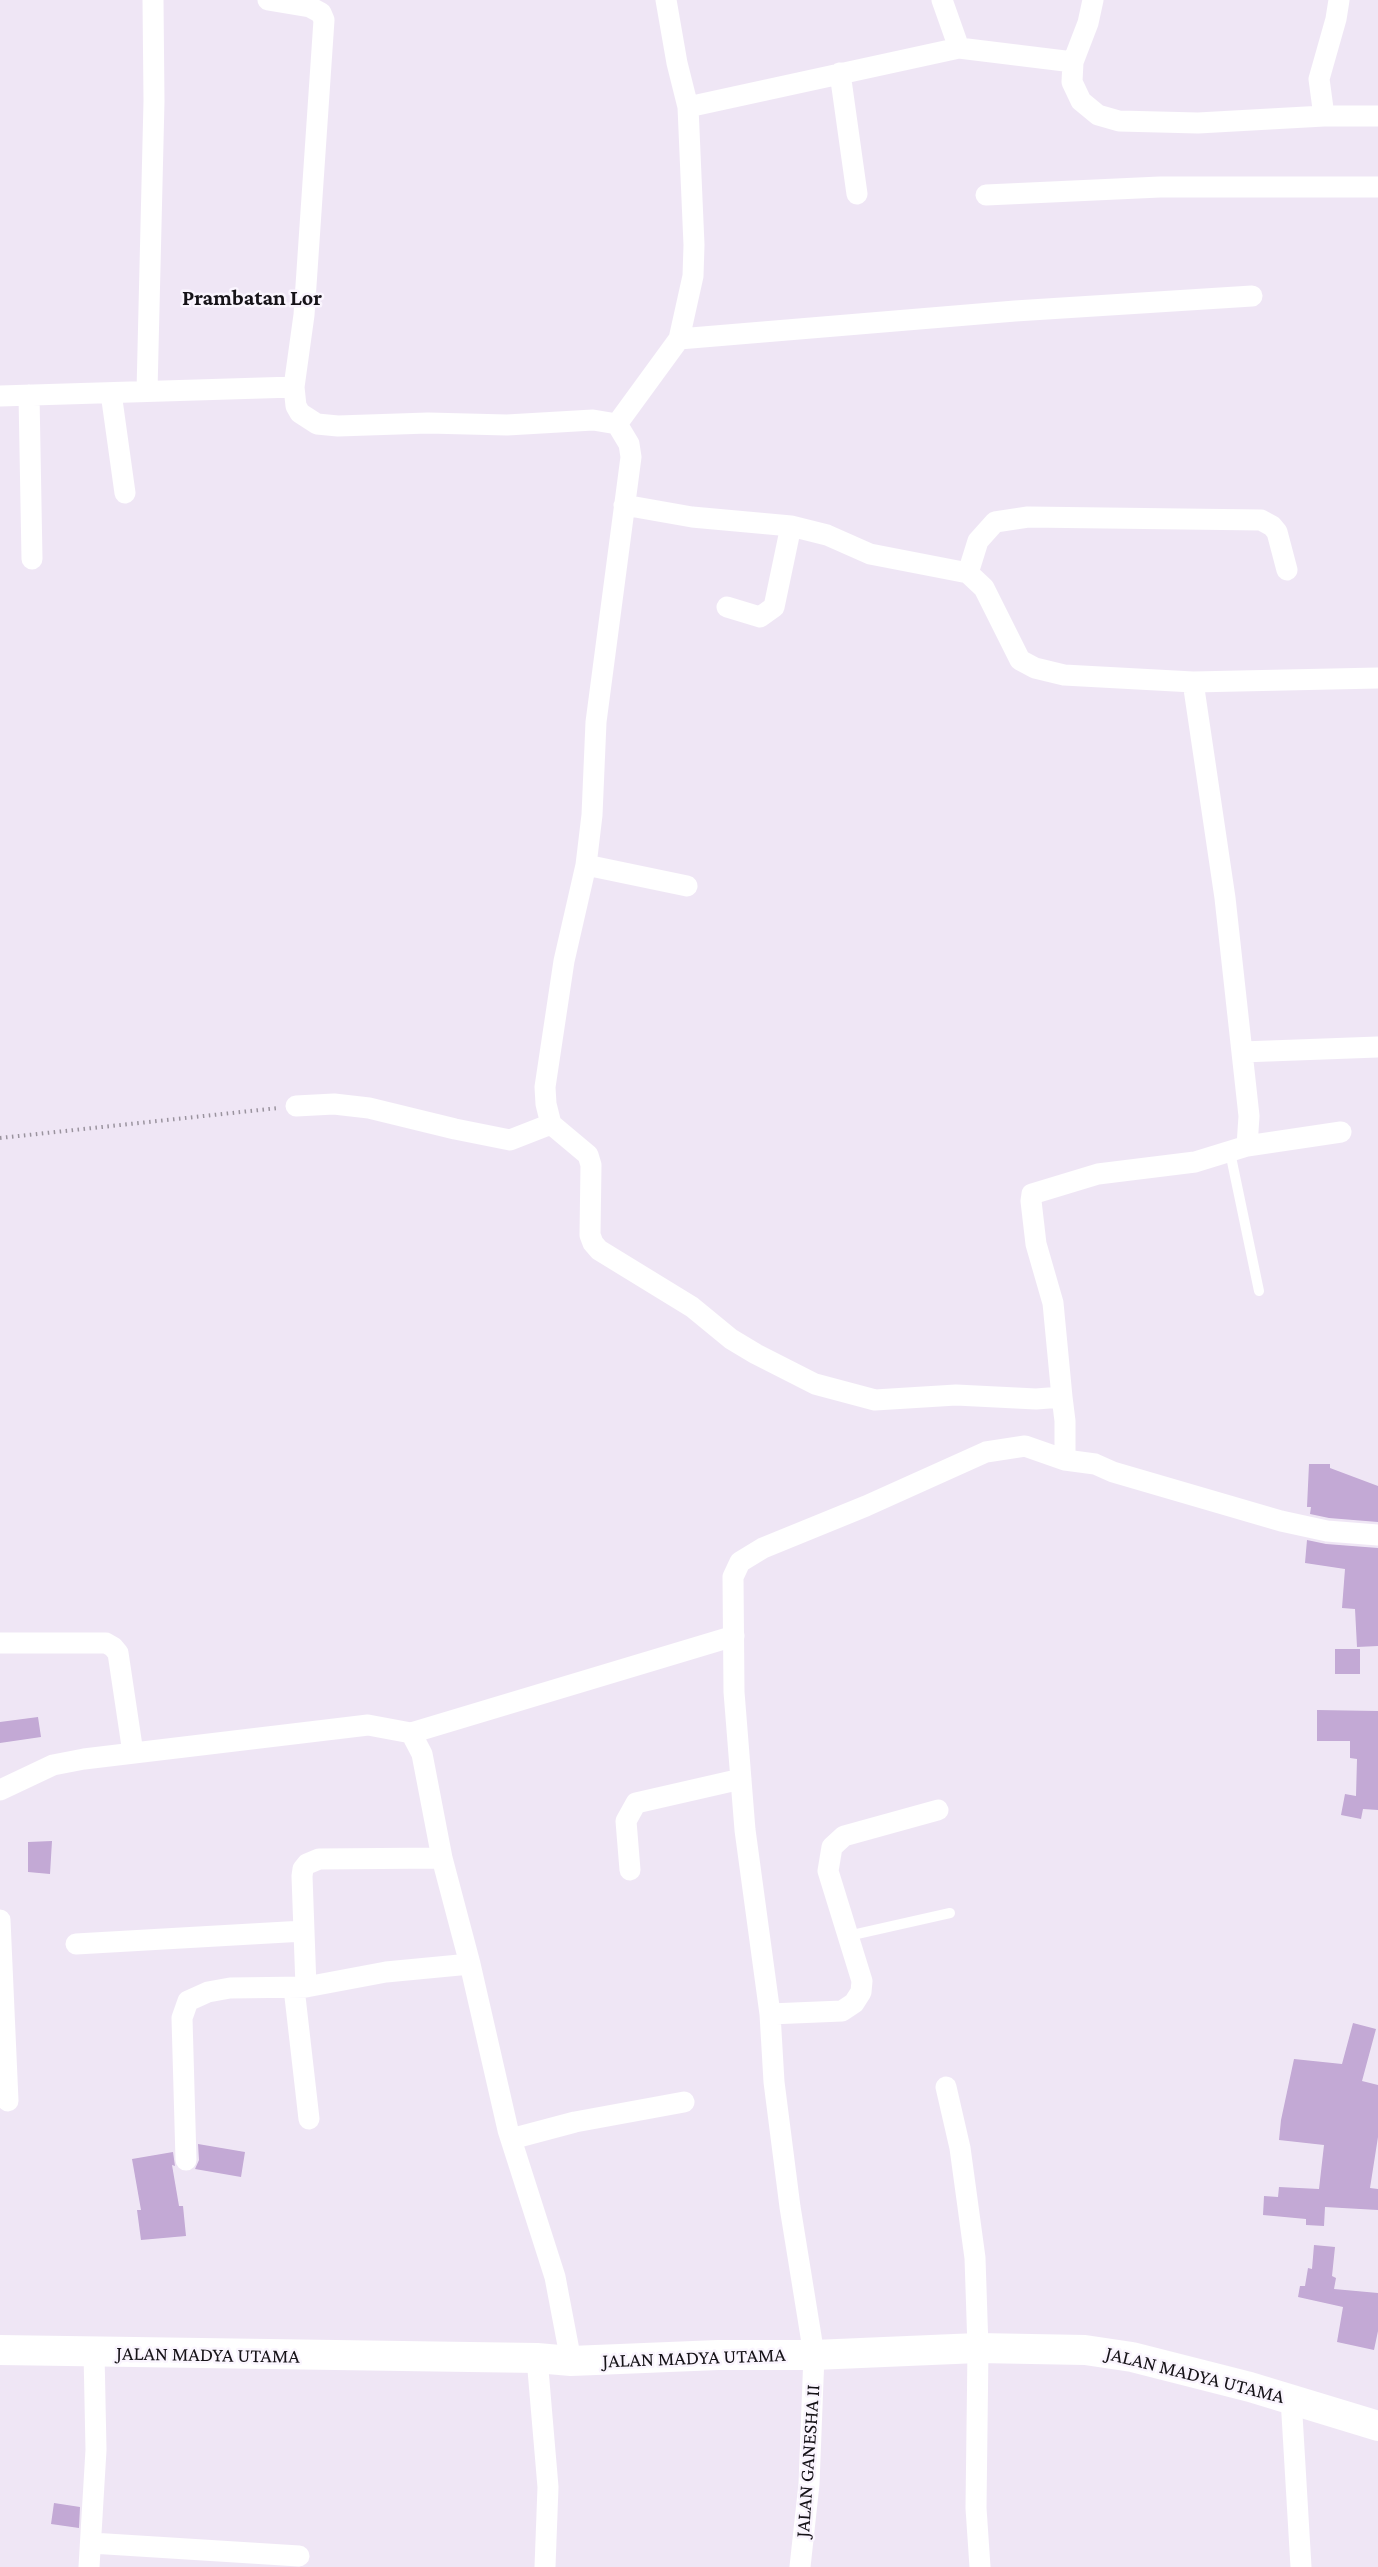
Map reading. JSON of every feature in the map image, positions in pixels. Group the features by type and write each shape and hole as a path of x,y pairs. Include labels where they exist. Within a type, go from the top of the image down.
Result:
{"street":[{"path":"147,391 154,101 153,0"},
{"path":"268,0 310,6 321,13 324,20 304,315 294,387 296,406 306,419 317,424 338,426 428,423 507,425 593,420 617,424 626,436 631,457 597,722 592,815 586,865 564,961 545,1087 551,1124 588,1155 591,1165 590,1235 599,1250 692,1306 731,1339 815,1384 875,1400 956,1395 1036,1399 1062,1397"},
{"path":"617,424 679,339 693,276 688,107 677,63 666,0"},
{"path":"942,0 959,48"},
{"path":"1093,0 1088,23 1072,62 1072,82 1081,101 1098,115 1119,121 1198,123 1324,116 1378,116"},
{"path":"1324,116 1319,80 1339,0"},
{"path":"688,107 959,48 1072,62"},
{"path":"840,73 857,194"},
{"path":"986,195 1160,187 1378,187"},
{"path":"679,339 1015,310 1252,296"},
{"path":"0,396 294,387"},
{"path":"111,393 125,493"},
{"path":"29,395 32,559"},
{"path":"624,505 692,516 791,526 827,535 870,554 968,573 984,588 1014,652 1027,665 1064,675 1193,682 1378,678"},
{"path":"968,573 978,541 995,522 1028,517 1261,520 1272,525 1277,532 1287,570"},
{"path":"727,608 760,617 774,607 791,526"},
{"path":"1193,682 1225,898 1249,1116 1238,1149"},
{"path":"586,865 687,886"},
{"path":"1242,1052 1378,1047"},
{"path":"296,1106 334,1104 369,1108 510,1140 551,1124"},
{"path":"1065,1455 1065,1421 1053,1302 1036,1244 1030,1201 1032,1194 1098,1174 1196,1162 1238,1149 1341,1132"},
{"name":"JALAN GANESHA II","path":"800,2567 813,2420 814,2355 790,2207 774,2082 770,2014 745,1830 735,1692 733,1577 736,1568 745,1558 763,1548 866,1506 986,1452 1025,1446 1065,1455 1113,1472 1281,1521 1327,1531 1378,1535"},
{"path":"0,1790 53,1765 133,1753 368,1725 411,1733 734,1636"},
{"path":"0,1643 106,1643 113,1647 118,1653 133,1753"},
{"path":"411,1733 422,1754 442,1858 470,1964 511,2139 555,2277 571,2361"},
{"path":"630,1870 626,1821 636,1803 741,1779"},
{"path":"770,2014 842,2011 854,2003 861,1992 862,1981 828,1871 832,1847 844,1836 938,1810"},
{"path":"309,2119 300,1987 304,1931 302,1876 307,1864 320,1859 442,1858"},
{"path":"0,1920 8,2101"},
{"path":"76,1944 304,1931"},
{"path":"186,2160 182,2018 188,2001 208,1992 230,1988 300,1987 386,1972 470,1964"},
{"path":"946,2087 960,2148 972,2237 978,2348 976,2487 980,2567"},
{"path":"511,2139 575,2122 684,2102"},
{"name":"JALAN MADYA UTAMA","path":"0,2350 537,2358 571,2361 978,2348 1085,2350 1132,2357 1291,2398 1378,2426"},
{"path":"89,2567 96,2450 94,2352"},
{"path":"537,2358 548,2487 545,2567"},
{"path":"1291,2398 1301,2567"},
{"path":"91,2543 299,2556"}],"lane":[{"path":"1238,1149 1259,1291"},
{"path":"848,1936 950,1913"}],"path":[{"path":"0,1138 296,1106"}],"building":[{"path":"1309,1464 1330,1464 1330,1468 1378,1486 1378,1522 1310,1514 1311,1507 1307,1507"},
{"path":"1307,1540 1326,1544 1378,1548 1378,1646 1357,1647 1355,1609 1342,1608 1345,1569 1305,1563"},
{"path":"1335,1649 1360,1649 1360,1674 1335,1674"},
{"path":"1317,1710 1378,1711 1378,1810 1363,1809 1361,1819 1341,1815 1345,1794 1356,1796 1357,1759 1350,1758 1350,1741 1317,1741"},
{"path":"38,1717 41,1737 0,1743 0,1722"},
{"path":"52,1841 50,1874 28,1872 28,1842"},
{"path":"1353,2023 1376,2029 1362,2081 1378,2085 1378,2137 1370,2188 1378,2189 1378,2210 1325,2207 1324,2226 1306,2225 1306,2219 1263,2215 1264,2196 1278,2197 1279,2187 1319,2189 1324,2145 1279,2140 1281,2120 1294,2059 1342,2064"},
{"path":"198,2144 245,2152 241,2177 195,2169 199,2160"},
{"path":"173,2152 175,2166 172,2165 179,2206 183,2206 186,2236 141,2240 137,2210 141,2210 132,2159"},
{"path":"1314,2245 1335,2247 1332,2276 1336,2278 1334,2289 1378,2293 1378,2331 1374,2350 1337,2342 1343,2307 1298,2297 1300,2286 1305,2286 1308,2268 1312,2269"},
{"path":"54,2503 80,2507 79,2528 51,2524"}],"district":[{"name":"Prambatan Lor","path":"252,298"}]}
